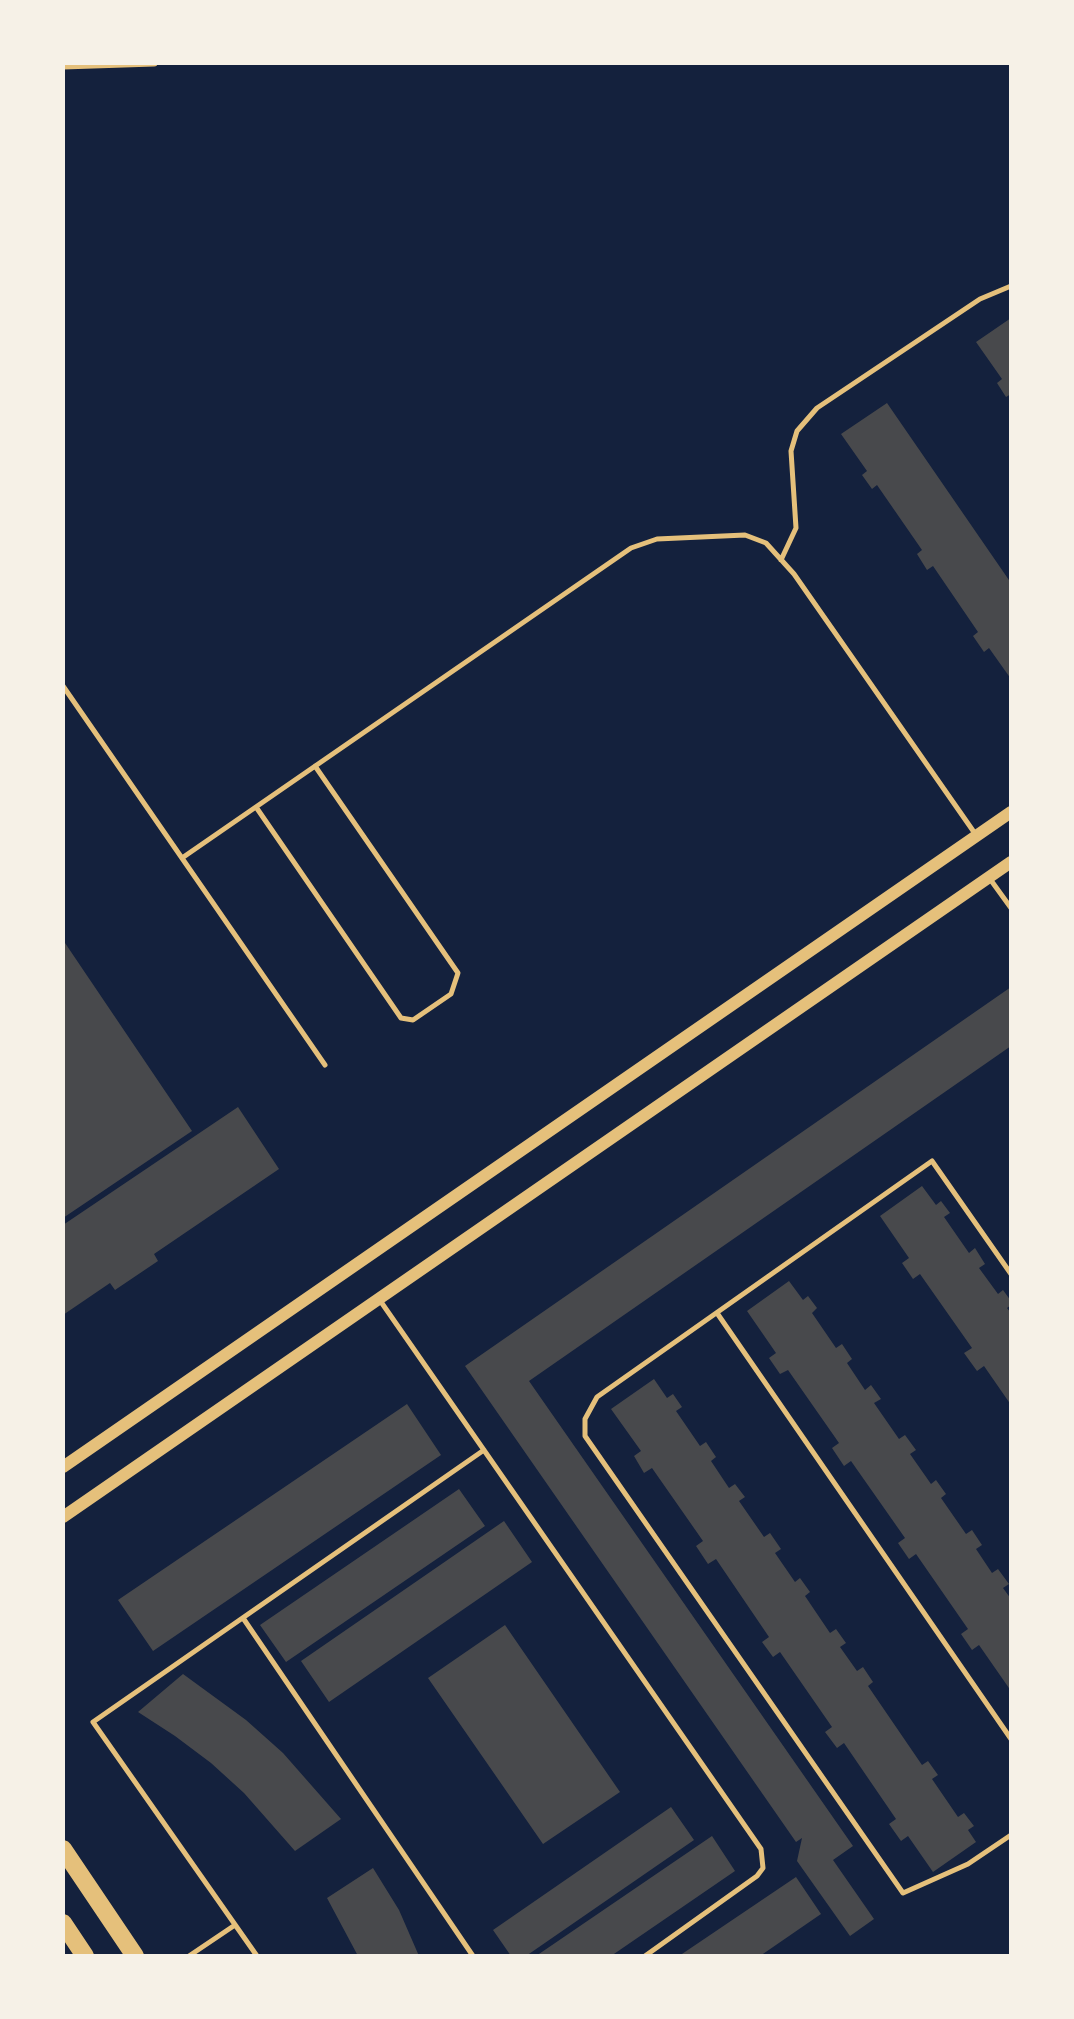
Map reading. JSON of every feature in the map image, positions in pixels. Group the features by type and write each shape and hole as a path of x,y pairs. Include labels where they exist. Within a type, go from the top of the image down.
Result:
{"main road":[{"path":"63,1849 135,1956"},
{"path":"63,1923 85,1956"}],"street":[{"path":"63,66 154,63"},
{"path":"63,1467 1011,812"},
{"path":"63,1517 1011,862"}],"lane":[{"path":"781,560 796,528 791,451 797,431 817,408 980,299 1011,286"},
{"path":"182,858 631,548 657,539 745,535 765,543 794,574 976,836"},
{"path":"63,686 325,1065"},
{"path":"256,807 401,1018 413,1020 451,994 458,973 315,766"},
{"path":"989,877 1011,908"},
{"path":"1011,1274 932,1161 597,1397 584,1419 585,1436 903,1893 968,1864 1011,1835"},
{"path":"379,1299 761,1849 763,1868 757,1876 645,1956"},
{"path":"717,1313 1011,1740"},
{"path":"257,1956 93,1722 484,1450"},
{"path":"243,1618 473,1956"},
{"path":"189,1956 235,1925"}],"building":[{"path":"1011,318 1011,394 1006,397 997,383 1002,379 976,342"},
{"path":"887,403 1011,583 1011,679 989,648 984,652 973,636 978,632 933,566 927,570 917,554 922,550 877,485 872,489 862,475 867,471 841,434"},
{"path":"63,940 192,1131 63,1218"},
{"path":"1011,987 1011,1046 529,1381 853,1846 833,1860 874,1919 850,1936 797,1861 802,1838 796,1842 465,1366"},
{"path":"238,1107 279,1169 154,1254 158,1261 115,1290 110,1283 63,1315 63,1225"},
{"path":"922,1186 936,1205 941,1201 950,1213 944,1217 969,1253 975,1248 985,1264 979,1268 998,1294 1003,1290 1011,1301 1007,1308 1011,1313 1011,1405 984,1366 977,1371 964,1353 972,1348 920,1274 913,1279 902,1263 909,1258 880,1216"},
{"path":"789,1281 803,1300 808,1296 817,1308 812,1313 836,1348 842,1344 852,1359 847,1363 865,1390 871,1385 881,1399 874,1403 899,1439 905,1435 916,1450 910,1454 931,1484 936,1480 946,1494 941,1498 966,1534 972,1530 982,1545 976,1549 992,1573 998,1569 1009,1584 1003,1588 1011,1599 1011,1691 979,1645 972,1650 961,1634 968,1629 916,1554 909,1559 898,1543 905,1538 851,1461 844,1466 832,1448 839,1443 788,1370 780,1374 769,1358 776,1353 747,1311"},
{"path":"654,1379 667,1398 673,1394 682,1407 676,1411 700,1446 706,1442 716,1457 711,1461 729,1488 735,1484 745,1497 739,1501 764,1537 770,1533 781,1549 775,1553 795,1582 800,1578 810,1592 805,1596 830,1633 836,1629 846,1643 840,1647 857,1671 863,1667 873,1682 868,1686 922,1765 928,1761 938,1775 932,1779 958,1817 964,1813 974,1826 968,1830 976,1842 933,1872 908,1836 901,1841 889,1824 896,1819 844,1743 837,1748 825,1732 832,1727 780,1652 773,1657 762,1642 769,1637 716,1559 708,1564 696,1546 703,1541 652,1468 644,1473 634,1456 641,1451 611,1409"},
{"path":"407,1404 441,1455 153,1651 118,1600"},
{"path":"459,1489 485,1526 286,1662 260,1625"},
{"path":"504,1521 532,1562 329,1702 301,1661"},
{"path":"505,1625 620,1792 543,1844 428,1678"},
{"path":"183,1674 246,1720 283,1753 341,1819 295,1851 244,1793 211,1763 138,1712"},
{"path":"671,1807 694,1840 526,1956 511,1956 493,1930"},
{"path":"712,1836 735,1871 611,1956 536,1956"},
{"path":"373,1868 399,1910 419,1956 358,1956 327,1898"},
{"path":"796,1877 821,1914 760,1956 679,1956"}]}
